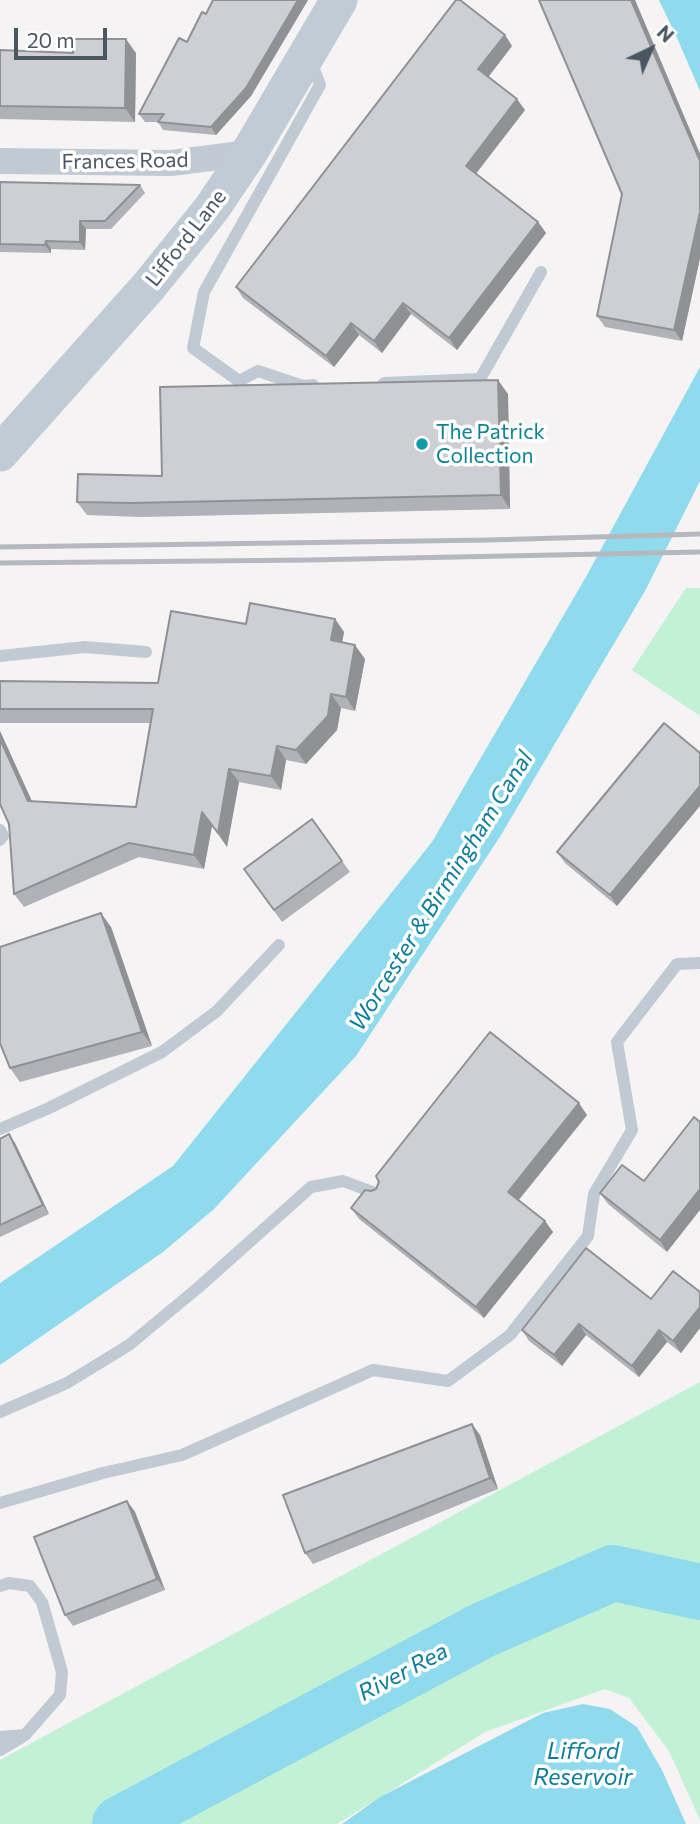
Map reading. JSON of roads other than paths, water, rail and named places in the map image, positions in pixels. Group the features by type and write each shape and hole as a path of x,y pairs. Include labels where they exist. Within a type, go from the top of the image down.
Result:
{"street":[{"name":"Lifford Lane","path":"0,453 149,286 212,208 249,153 339,0"},
{"name":"Frances Road","path":"0,161 171,163 249,153"}],"lane":[{"path":"308,52 320,85 204,292 193,348 239,381 258,372 303,386 330,385"},
{"path":"371,383 480,379 541,272"},
{"path":"0,656 85,647 146,652"},
{"path":"0,830 3,836 0,840"},
{"path":"0,1129 162,1052 217,1011 279,944"},
{"path":"0,1503 103,1473 182,1455 373,1370 448,1381 510,1335 588,1236 594,1195 632,1130 617,1042 677,964 700,963"},
{"path":"0,1412 67,1383 130,1345 311,1187 343,1181 378,1194"},
{"path":"0,1586 9,1583 30,1586 36,1594 41,1602 62,1672 60,1695 25,1735 0,1750"},
{"path":"0,1737 25,1735"}],"water":[{"path":"659,0 700,0 700,91 677,38"},
{"name":"Worcester & Birmingham Canal","path":"700,367 700,481 645,591 501,835 356,1056 214,1209 163,1252 0,1365 0,1283 173,1166 432,842 587,575"},
{"name":"Lifford Reservoir","path":"583,1704 610,1709 637,1727 662,1770 686,1824 342,1824 380,1797 543,1713"}],"waterway":[{"name":"River Rea","path":"120,1824 483,1630 613,1573 700,1592"}],"railway":[{"path":"0,547 700,534"},
{"path":"0,563 700,552"}],"place":[{"name":"The Patrick Collection","path":"422,444"}]}
